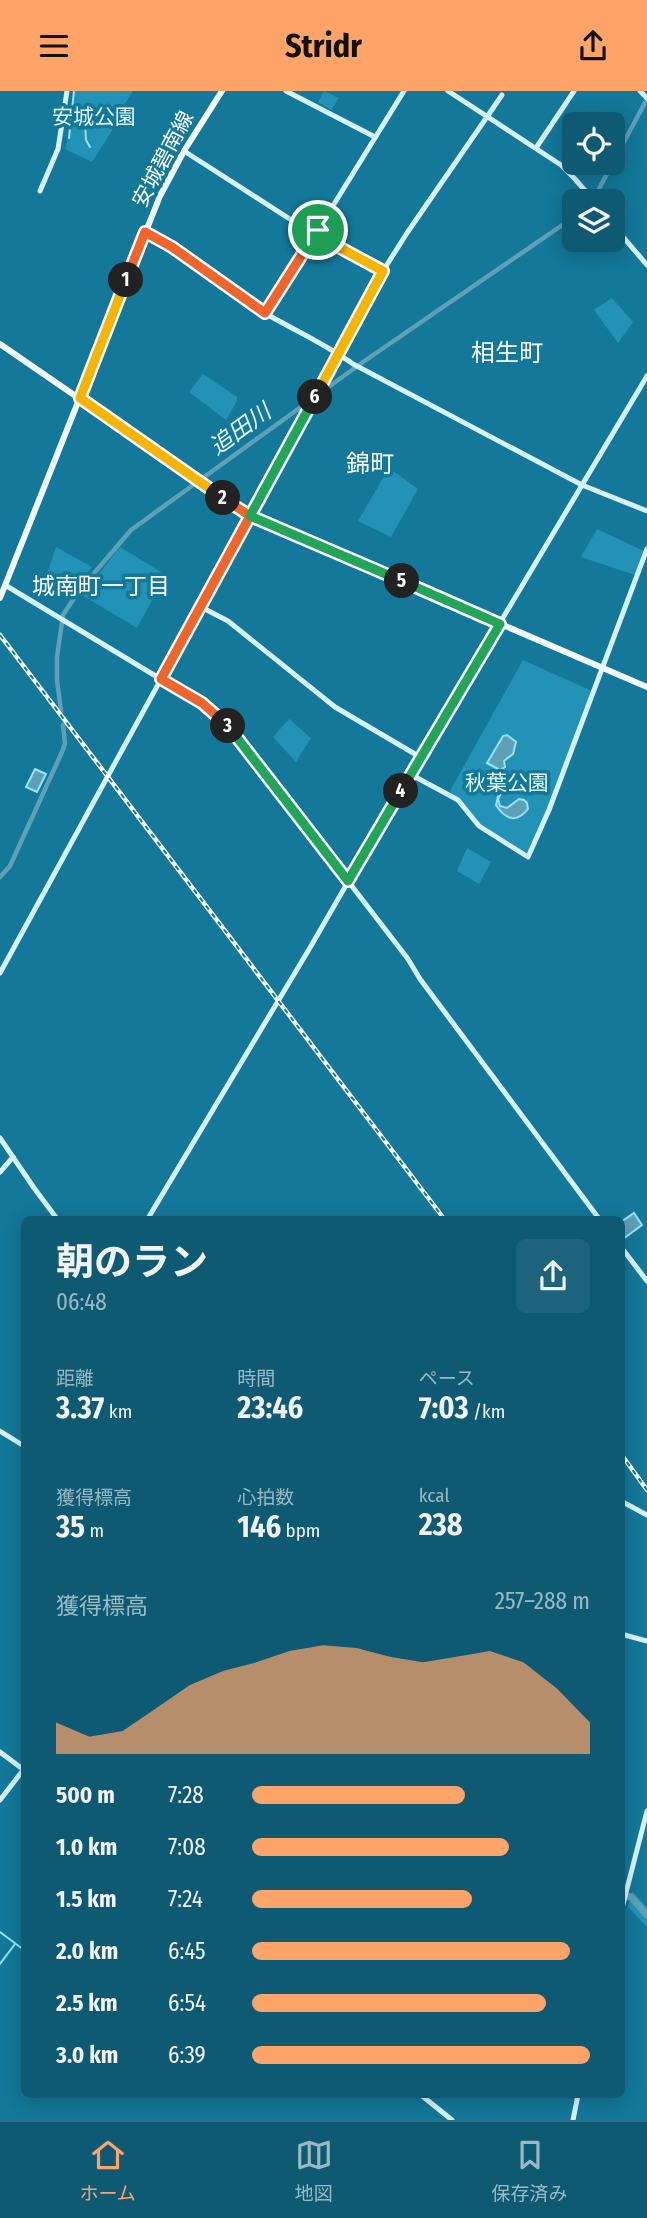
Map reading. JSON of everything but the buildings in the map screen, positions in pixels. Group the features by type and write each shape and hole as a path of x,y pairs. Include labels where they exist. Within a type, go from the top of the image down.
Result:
{"main road":[{"name":"安城碧南線","path":"0,598 166,184 222,91"},
{"path":"0,344 250,516 647,687"}],"street":[{"path":"40,191 58,149 67,91"},
{"path":"286,91 375,137"},
{"path":"184,151 310,232 318,230 404,91"},
{"path":"449,91 561,165 583,189"},
{"path":"536,148 574,91"},
{"path":"0,973 383,271 502,95"},
{"path":"318,230 320,237 383,271"},
{"path":"145,232 172,247 265,313 361,369 379,376 582,485 647,511"},
{"path":"310,232 312,239"},
{"path":"312,239 317,240 320,237"},
{"path":"265,313 312,239"},
{"path":"625,239 647,265"},
{"path":"149,1216 647,376"},
{"path":"410,774 458,800 479,826 528,857 549,810 647,549"},
{"path":"5,585 202,703 227,724 408,959 420,979 597,1216"},
{"path":"201,607 228,621 335,707 420,757"},
{"path":"0,1138 55,1216"},
{"path":"0,1171 13,1157"},
{"path":"625,1252 647,1281"},
{"path":"0,1430 21,1444"},
{"path":"625,1503 647,1515"},
{"path":"625,1635 647,1641"},
{"path":"0,1752 21,1768"},
{"path":"0,1800 21,1774"},
{"path":"625,1895 647,1811"},
{"path":"425,2098 452,2120"},
{"path":"573,2120 577,2098"}],"green space":[{"name":"安城公園","path":"73,91 133,91 121,110 122,115 92,162 65,149"},
{"path":"324,91 339,98 331,110 318,102"},
{"path":"612,298 633,322 618,343 594,310"},
{"path":"203,374 237,397 226,420 189,392"},
{"path":"389,468 418,489 391,537 358,521"},
{"path":"597,529 644,551 635,575 581,557"},
{"path":"56,547 92,567 75,589 47,574"},
{"path":"120,547 166,575 137,628 82,595"},
{"name":"秋葉公園","path":"523,660 592,691 547,811 526,854 480,825 450,791"},
{"path":"289,719 311,738 296,762 273,737"},
{"path":"467,848 491,862 479,884 457,871"},
{"path":"632,1891 647,1907 647,1927 628,1907"}],"shaded area":[{"path":"507,735 516,742 513,754 504,761 505,767 500,770 487,763 503,736"},
{"path":"35,769 46,774 37,792 26,787"},
{"path":"497,787 502,791 498,799 500,806 507,808 519,799 524,800 528,809 524,814 511,818 503,814 496,805 499,792"},
{"path":"634,1213 642,1225 625,1238 625,1219"}],"waterway":[{"path":"69,138 74,91"},
{"name":"追田川","path":"599,189 647,99"},
{"path":"75,109 78,118"},
{"path":"81,119 84,123"},
{"path":"85,124 86,140 90,147"},
{"name":"追田川","path":"61,711 57,657 63,615 78,592 131,530 363,362 562,225"},
{"name":"追田川","path":"0,877 10,866 62,752 65,744 63,725"},
{"path":"625,1896 631,1897 647,1915"},
{"path":"0,1932 21,1948"},
{"path":"0,1964 15,1944"}],"railway":[{"path":"0,635 442,1216"},
{"path":"625,1460 647,1490"}],"district":[{"name":"相生町","path":"507,353"},
{"name":"錦町","path":"370,464"},
{"name":"城南町一丁目","path":"101,586"}],"route":[{"path":"318,230 310,232 312,239 265,313 172,247 145,232 80,398 250,516 161,679 202,703 227,724 348,881 500,624 250,516 383,271 320,237 318,230"}]}
